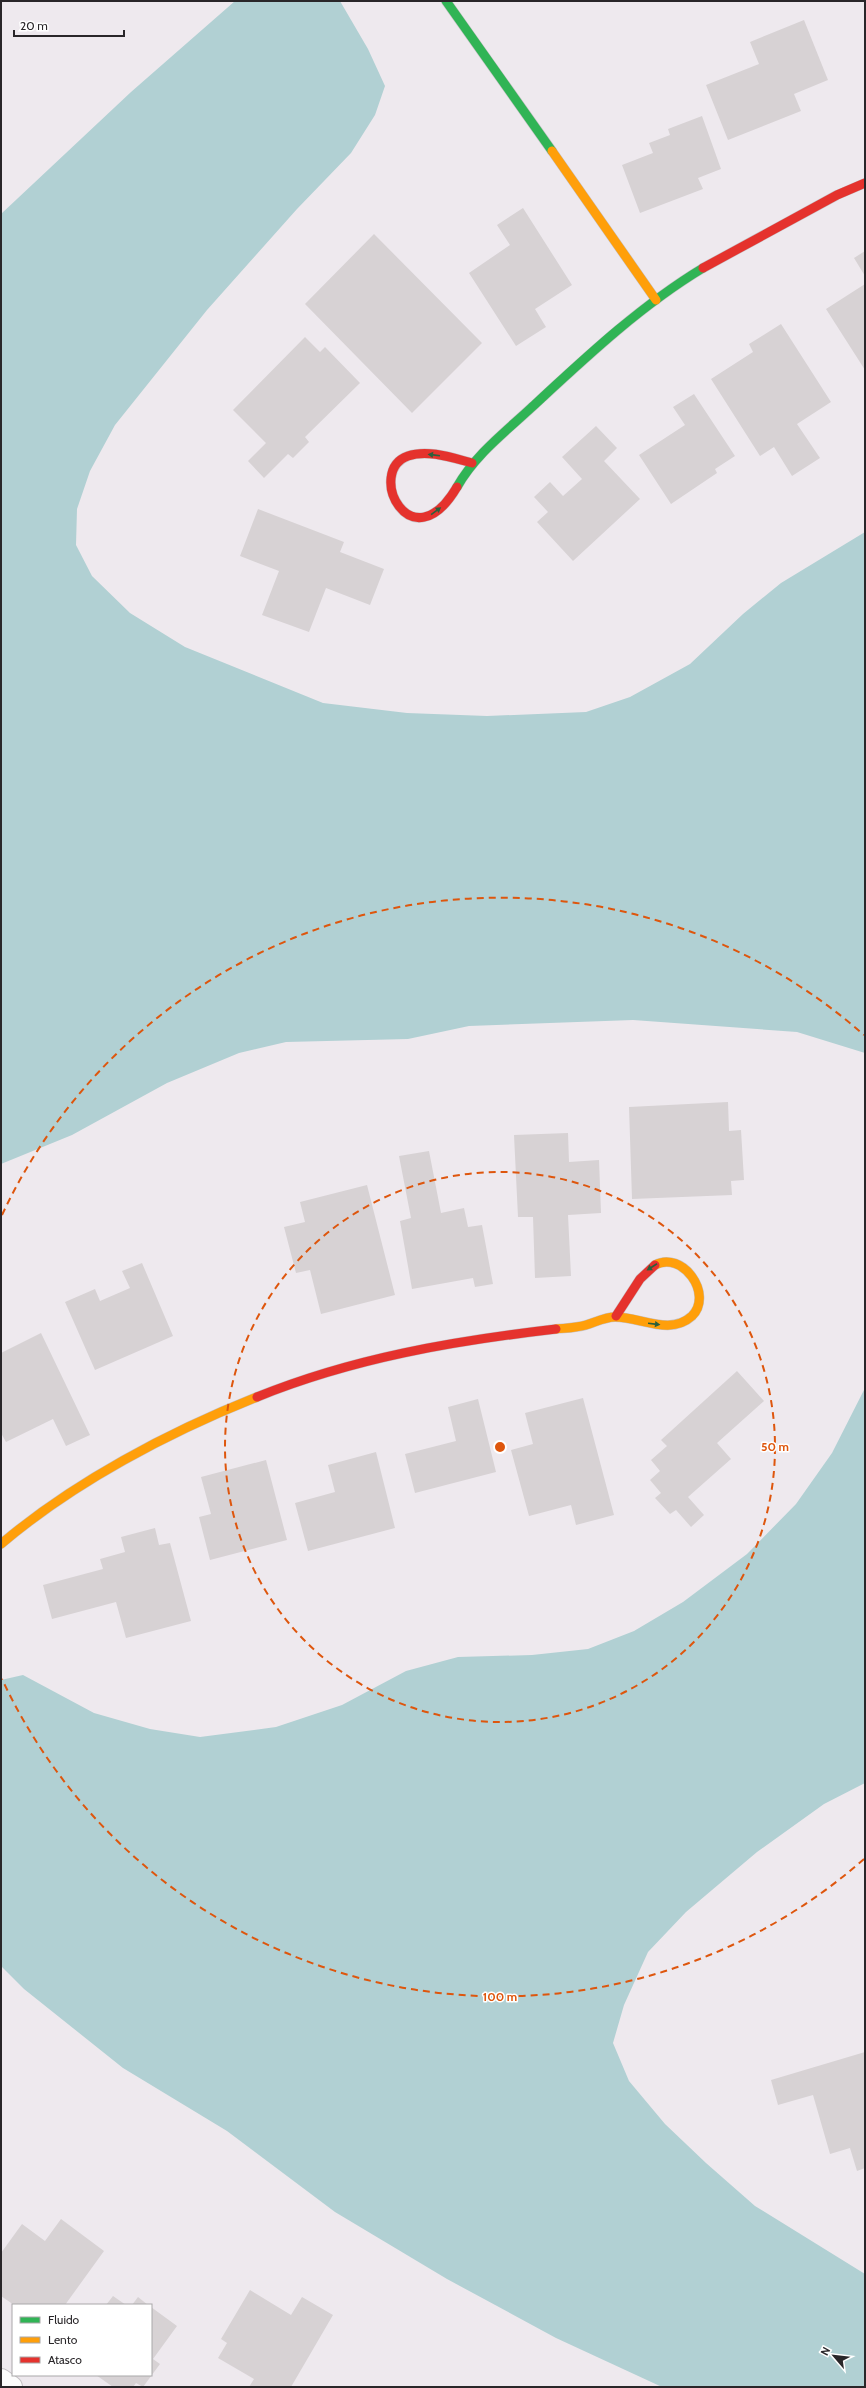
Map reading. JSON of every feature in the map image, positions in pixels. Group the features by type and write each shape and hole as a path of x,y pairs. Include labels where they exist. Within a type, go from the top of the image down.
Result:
{"street":[{"path":"446,1 656,300"},
{"path":"472,463 416,454 404,458 393,468 390,484 392,498 401,510 413,517 427,517 438,512 472,463 567,375 656,300 717,260 864,181"},
{"path":"1,1544 95,1477 174,1431 285,1385 378,1356 451,1341 584,1326 616,1316 660,1325 684,1322 695,1312 698,1295 697,1281 687,1269 675,1263 661,1262 649,1267 616,1316"},
{"path":"1,2380 11,2387"}],"water":[{"path":"235,1 340,1 368,49 385,86 375,115 351,153 297,209 207,310 115,425 90,471 77,509 76,545 92,576 130,613 185,647 323,703 407,713 487,716 586,712 630,697 690,664 743,614 781,583 865,532 865,1053 797,1032 633,1020 469,1026 408,1039 286,1042 239,1053 167,1083 72,1135 1,1164 1,214 131,92"},
{"path":"865,1388 865,1783 824,1804 757,1852 686,1912 648,1952 624,2005 613,2043 629,2081 665,2124 706,2163 755,2206 865,2274 865,2387 662,2387 556,2338 447,2279 335,2212 227,2131 123,2068 24,1989 1,1966 1,1680 23,1675 94,1713 150,1729 200,1737 276,1727 342,1705 406,1671 458,1657 532,1655 588,1649 634,1631 683,1602 747,1554 796,1504 832,1453"}],"building":[{"path":"804,20 828,80 794,94 801,111 728,140 706,85 759,64 750,42"},
{"path":"702,116 721,169 698,178 703,189 640,213 622,165 653,153 649,143 670,135 668,129"},
{"path":"523,208 572,285 535,309 546,327 516,346 469,273 510,245 497,225"},
{"path":"374,234 482,343 412,413 305,304"},
{"path":"865,251 865,276 854,258"},
{"path":"865,284 865,370 826,309"},
{"path":"781,324 831,402 797,424 820,458 792,476 774,447 760,456 711,379 753,352 749,344"},
{"path":"305,337 320,352 325,347 360,383 305,437 309,442 293,458 288,454 264,478 248,461 266,443 233,410"},
{"path":"694,394 735,456 715,469 717,473 671,504 639,455 685,425 673,407"},
{"path":"596,426 617,448 604,461 640,499 573,561 537,522 548,512 534,497 550,482 563,496 582,479 562,457"},
{"path":"258,509 344,542 340,552 384,569 370,605 326,588 309,632 262,615 279,571 240,556"},
{"path":"728,1102 729,1131 741,1130 744,1180 731,1181 732,1195 632,1199 629,1107"},
{"path":"568,1133 569,1162 599,1160 601,1213 568,1215 571,1276 535,1278 533,1217 518,1217 514,1135"},
{"path":"429,1151 441,1213 464,1208 468,1227 482,1225 493,1284 475,1287 473,1278 412,1289 400,1221 411,1218 399,1156"},
{"path":"367,1185 395,1295 321,1314 310,1270 296,1273 284,1227 305,1222 300,1202"},
{"path":"142,1263 173,1336 95,1370 65,1302 95,1289 100,1301 130,1288 122,1271"},
{"path":"41,1333 90,1435 66,1446 53,1419 6,1442 1,1433 1,1353"},
{"path":"737,1371 764,1401 717,1443 731,1459 688,1497 704,1515 691,1527 676,1510 670,1514 655,1498 661,1493 650,1480 660,1471 651,1460 667,1446 661,1440"},
{"path":"583,1398 614,1515 576,1525 571,1505 529,1516 511,1450 533,1444 525,1413"},
{"path":"478,1399 496,1472 415,1493 405,1454 456,1441 448,1407"},
{"path":"376,1452 395,1528 308,1551 295,1503 335,1492 328,1465"},
{"path":"266,1460 287,1540 210,1560 199,1517 211,1514 201,1477"},
{"path":"155,1528 159,1545 170,1543 191,1621 126,1638 116,1602 52,1619 43,1585 103,1569 100,1559 125,1552 121,1537"},
{"path":"865,2052 865,2168 857,2171 850,2148 830,2154 813,2095 778,2105 771,2080"},
{"path":"61,2219 104,2251 66,2304 13,2304 1,2296 1,2253 22,2224 45,2241"},
{"path":"250,2290 291,2315 302,2297 333,2315 291,2387 249,2387 254,2379 218,2358 227,2343 221,2339"},
{"path":"113,2296 125,2304 107,2304"},
{"path":"138,2297 147,2304 133,2304"},
{"path":"152,2308 177,2326 153,2359 160,2364 152,2375"},
{"path":"97,2376 151,2376 143,2387 136,2383 133,2387 113,2387"}],"traffic: fast":[{"path":"446,1 552,151"},
{"path":"457,487 472,465 491,445 593,352 657,299 703,268"}],"traffic: slow":[{"path":"552,151 656,300"},
{"path":"556,1329 582,1326 611,1317 665,1325 674,1325 683,1322 692,1316 698,1307 699,1297 697,1286 692,1277 684,1269 675,1264 665,1262 655,1265"},
{"path":"1,1544 29,1521 59,1500 123,1460 190,1426 257,1397"}],"traffic: jam":[{"path":"703,268 837,195 865,183"},
{"path":"457,487 440,509 424,517 410,515 399,506 392,493 391,478 396,465 408,456 416,454 424,453 440,455 472,463"},
{"path":"616,1316 640,1279 655,1265"},
{"path":"257,1397 293,1383 404,1353 479,1339 556,1329"}]}
